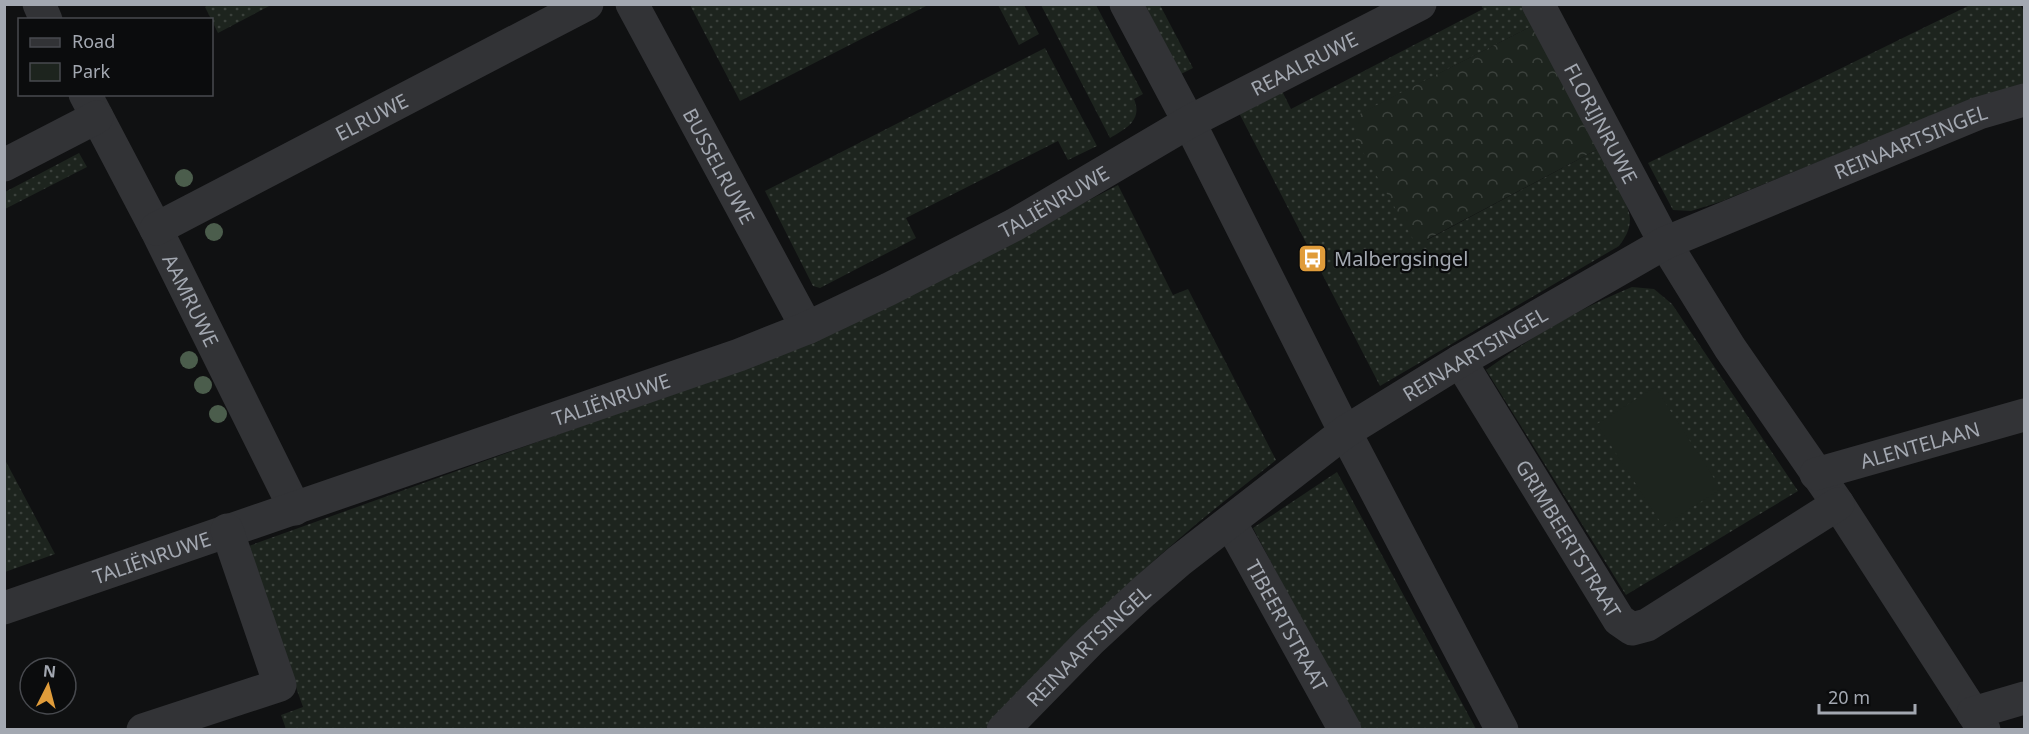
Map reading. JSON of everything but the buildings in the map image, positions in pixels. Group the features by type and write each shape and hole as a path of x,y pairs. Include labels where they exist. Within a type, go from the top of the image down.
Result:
{"street":[{"path":"39,4 45,18"},
{"name":"ELRUWE","path":"156,229 587,4"},
{"name":"BUSSELRUWE","path":"632,4 807,328"},
{"path":"1126,4 1189,122 1345,432 1502,729"},
{"name":"REAALRUWE","path":"1189,122 1420,4"},
{"name":"FLORIJNRUWE","path":"1538,4 1665,243"},
{"name":"REINAARTSINGEL","path":"1003,729 1117,616 1179,561 1345,432 1460,361 1665,243 1979,113 2025,99"},
{"path":"4,165 91,106"},
{"name":"AAMRUWE","path":"91,106 156,229 295,509"},
{"name":"TALIËNRUWE","path":"4,608 739,356 889,290 1014,225 1189,122"},
{"path":"1665,243 1730,348 1838,504 1979,721 2025,698"},
{"name":"GRIMBEERTSTRAAT","path":"1460,361 1619,620 1632,629 1647,625 1838,504"},
{"name":"ALENTELAAN","path":"1816,474 2025,415"},
{"name":"TIBEERTSTRAAT","path":"1230,522 1345,729"},
{"path":"143,729 280,685 227,530"}],"green space":[{"path":"209,4 271,4 218,33 213,18 210,18 205,7"},
{"path":"690,5 928,5 740,101"},
{"path":"998,5 1024,5 1039,34 1019,45"},
{"path":"1041,5 1096,5 1143,94 1134,99 1135,118 1122,131 1110,138"},
{"path":"1145,5 1160,5 1193,68 1181,74"},
{"path":"1481,5 1522,5 1534,25 1362,113 1427,240 1598,149 1626,204 1630,219 1629,227 1619,246 1380,386 1238,111 1281,89 1291,109 1483,9"},
{"path":"1970,5 2020,5 2024,11 2024,89 1850,149 1720,202 1691,211 1673,210 1648,163"},
{"path":"1534,25 1598,149 1426,240 1413,239 1356,140 1354,125 1361,113"},
{"path":"1045,48 1097,146 1068,160 1058,141 906,218 916,238 820,288 813,286 765,191"},
{"path":"79,153 87,167 5,209 5,192"},
{"path":"1118,185 1173,295 1188,289 1276,460 1129,583 1031,679 985,729 286,729 281,715 303,707 246,547 648,402 920,288"},
{"path":"1632,287 1654,289 1672,304 1798,491 1626,595 1486,370 1556,324"},
{"path":"1655,387 1721,489 1663,526 1597,424"},
{"path":"4,458 55,554 5,572 4,572"},
{"path":"1337,472 1476,729 1359,729 1253,528"}],"place":[{"name":"Malbergsingel","path":"1313,258"}]}
